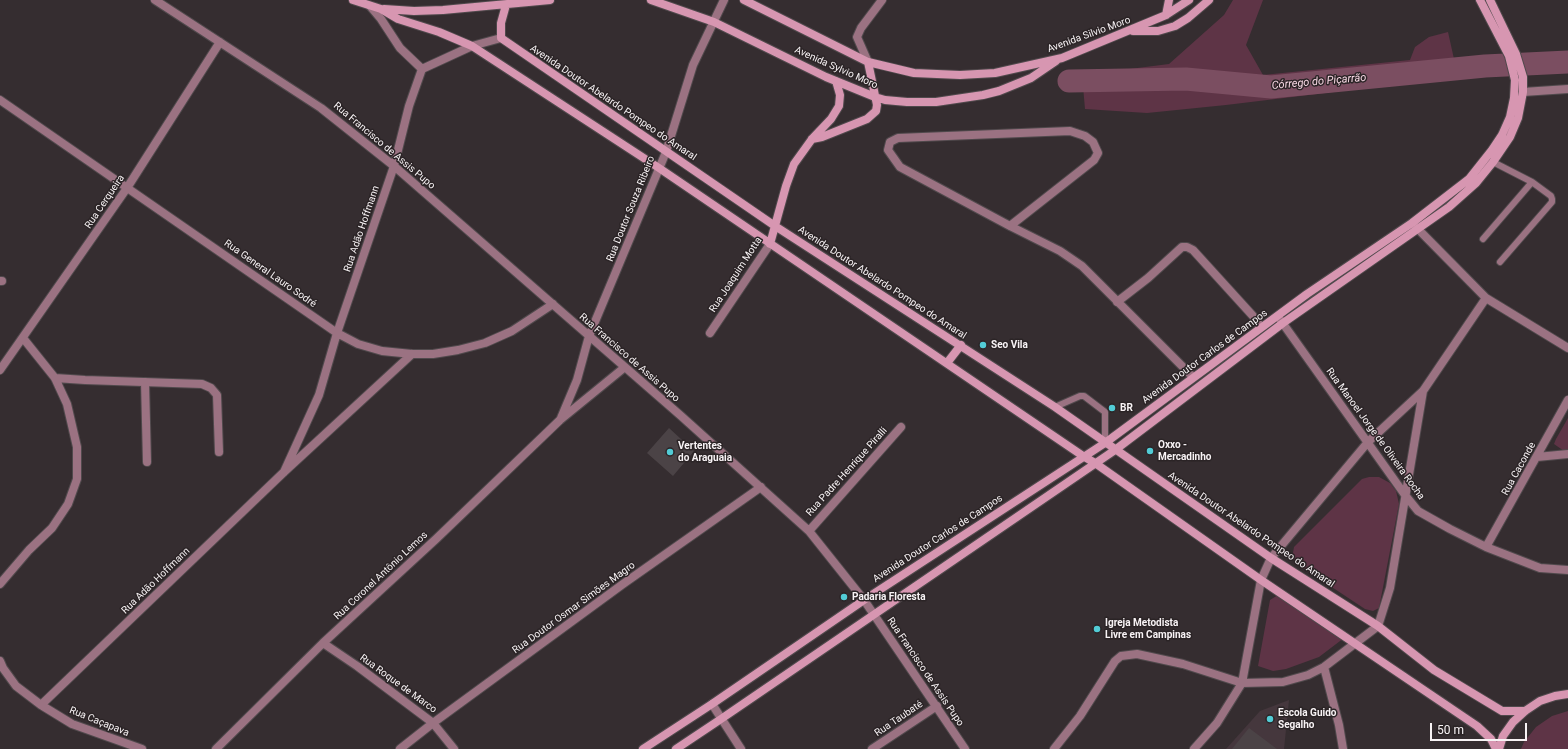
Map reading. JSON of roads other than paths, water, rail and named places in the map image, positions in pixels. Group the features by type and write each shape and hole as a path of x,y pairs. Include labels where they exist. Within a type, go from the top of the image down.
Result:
{"main road":[{"path":"353,0 381,9 414,11 506,5 550,0"},
{"name":"Avenida Sylvio Moro","path":"651,0 714,22 836,81 875,97 907,102 929,102 983,95 999,91 1030,78 1062,58"},
{"name":"Avenida Silvio Moro","path":"744,0 868,62 914,73 960,75 995,73 1062,58 1166,15 1189,0"},
{"path":"1166,15 1169,0"},
{"path":"1130,31 1158,31 1175,26 1188,18 1209,0"},
{"name":"Avenida Doutor Carlos de Campos","path":"1480,0 1512,55"},
{"name":"Avenida Doutor Carlos de Campos","path":"643,749 712,704 864,600 1105,443 1277,316 1414,226 1449,207 1476,183 1494,162 1510,137 1518,118 1523,92 1512,55 1490,0"},
{"path":"500,38 506,5"},
{"path":"381,9 398,19 439,32 472,46 659,168 1095,463 1261,580 1355,642 1477,726 1491,739 1497,749"},
{"name":"Avenida Doutor Abelardo Pompeo do Amaral","path":"500,38 775,226 1055,407 1271,558 1378,626 1434,670 1502,711 1525,711"},
{"path":"812,139 822,137 867,120 876,111 877,105 868,62"},
{"name":"Avenida Doutor Carlos de Campos","path":"676,749 1115,450 1282,323 1414,226 1469,179 1492,150 1502,135 1510,117 1519,79"},
{"name":"Rua Joaquim Motta","path":"770,244 786,186 794,164 812,139 831,119 839,106 840,95 836,81"},
{"path":"948,363 961,345"},
{"path":"1497,749 1503,736 1513,722 1525,711 1540,701 1555,696 1568,694"}],"street":[{"name":"Rua Francisco de Assis Pupo","path":"155,0 322,108 394,166 625,367 809,530 864,600 965,749"},
{"name":"Rua Doutor Souza Ribeiro","path":"589,336 666,152 693,65 724,0"},
{"path":"868,62 858,37 861,28 882,0"},
{"path":"370,6 381,19 400,48 422,69 472,46 500,38"},
{"name":"Rua Cerqueira","path":"0,370 127,188 220,42"},
{"name":"Rua Adão Hoffmann","path":"284,472 319,395 337,333 394,166 409,106 422,69"},
{"path":"1523,92 1568,89"},
{"name":"Rua General Lauro Sodré","path":"0,100 337,333 358,344 382,351 412,354 433,354 458,350 485,343 512,331 553,304"},
{"path":"1010,226 1094,160 1098,153 1093,142 1085,136 1070,131 898,138 890,142 888,150 900,167 1010,226 1060,251 1082,266 1193,377"},
{"path":"1414,226 1486,298 1568,348"},
{"name":"Rua Joaquim Motta","path":"710,333 770,244"},
{"path":"1117,302 1148,278 1182,247 1187,247 1193,250 1253,316 1261,327"},
{"path":"1194,749 1217,723 1242,683 1261,580 1271,558 1368,442 1423,391 1486,298"},
{"name":"Rua Manoel Jorge de Oliveira Rocha","path":"1277,316 1418,511 1486,547 1540,568 1568,570"},
{"name":"Rua Coronel Antônio Lemos","path":"560,420 577,380 589,336"},
{"path":"0,584 29,550 52,528 68,504 77,479 77,447 67,404 55,378 23,338"},
{"name":"Rua Adão Hoffmann","path":"41,705 284,472 412,354"},
{"name":"Rua Coronel Antônio Lemos","path":"216,749 323,643 436,539 560,420 625,367"},
{"path":"55,378 202,384 211,388 217,395 219,452"},
{"path":"145,382 147,462"},
{"path":"1054,749 1080,716 1115,661 1121,656 1137,654 1160,658 1184,664 1242,683 1283,682 1308,675 1324,667 1378,626 1390,588 1423,391"},
{"name":"Rua Caconde","path":"1486,547 1568,400"},
{"name":"Rua Padre Henrique Piralli","path":"809,530 901,426"},
{"path":"1537,457 1568,454"},
{"name":"Rua Doutor Osmar Simões Magro","path":"400,749 433,722 623,584 761,487"},
{"name":"Rua Roque de Marco","path":"323,643 433,722 454,749"},
{"name":"Rua Caçapava","path":"0,661 16,686 41,705 72,724 142,749"},
{"path":"1324,667 1339,725 1343,749"},
{"path":"712,704 741,749"},
{"name":"Rua Taubaté","path":"872,749 936,706"}],"lane":[{"path":"1494,162 1532,182 1551,196 1552,202 1500,262"},
{"path":"1483,239 1532,182"},
{"path":"1055,407 1080,396 1084,396 1105,412 1105,443"}],"waterway":[{"name":"Córrego do Piçarrão","path":"1069,81 1186,79 1271,87 1485,66 1568,62"}],"place":[{"name":"Seo Vila","path":"983,345"},
{"name":"BR","path":"1112,408"},
{"name":"Oxxo - Mercadinho","path":"1150,451"},
{"name":"Vertentes do Araguaia","path":"670,452"},
{"name":"Padaria Floresta","path":"844,597"},
{"name":"Igreja Metodista Livre em Campinas","path":"1097,629"},
{"name":"Escola Guido Segalho","path":"1270,719"}]}
